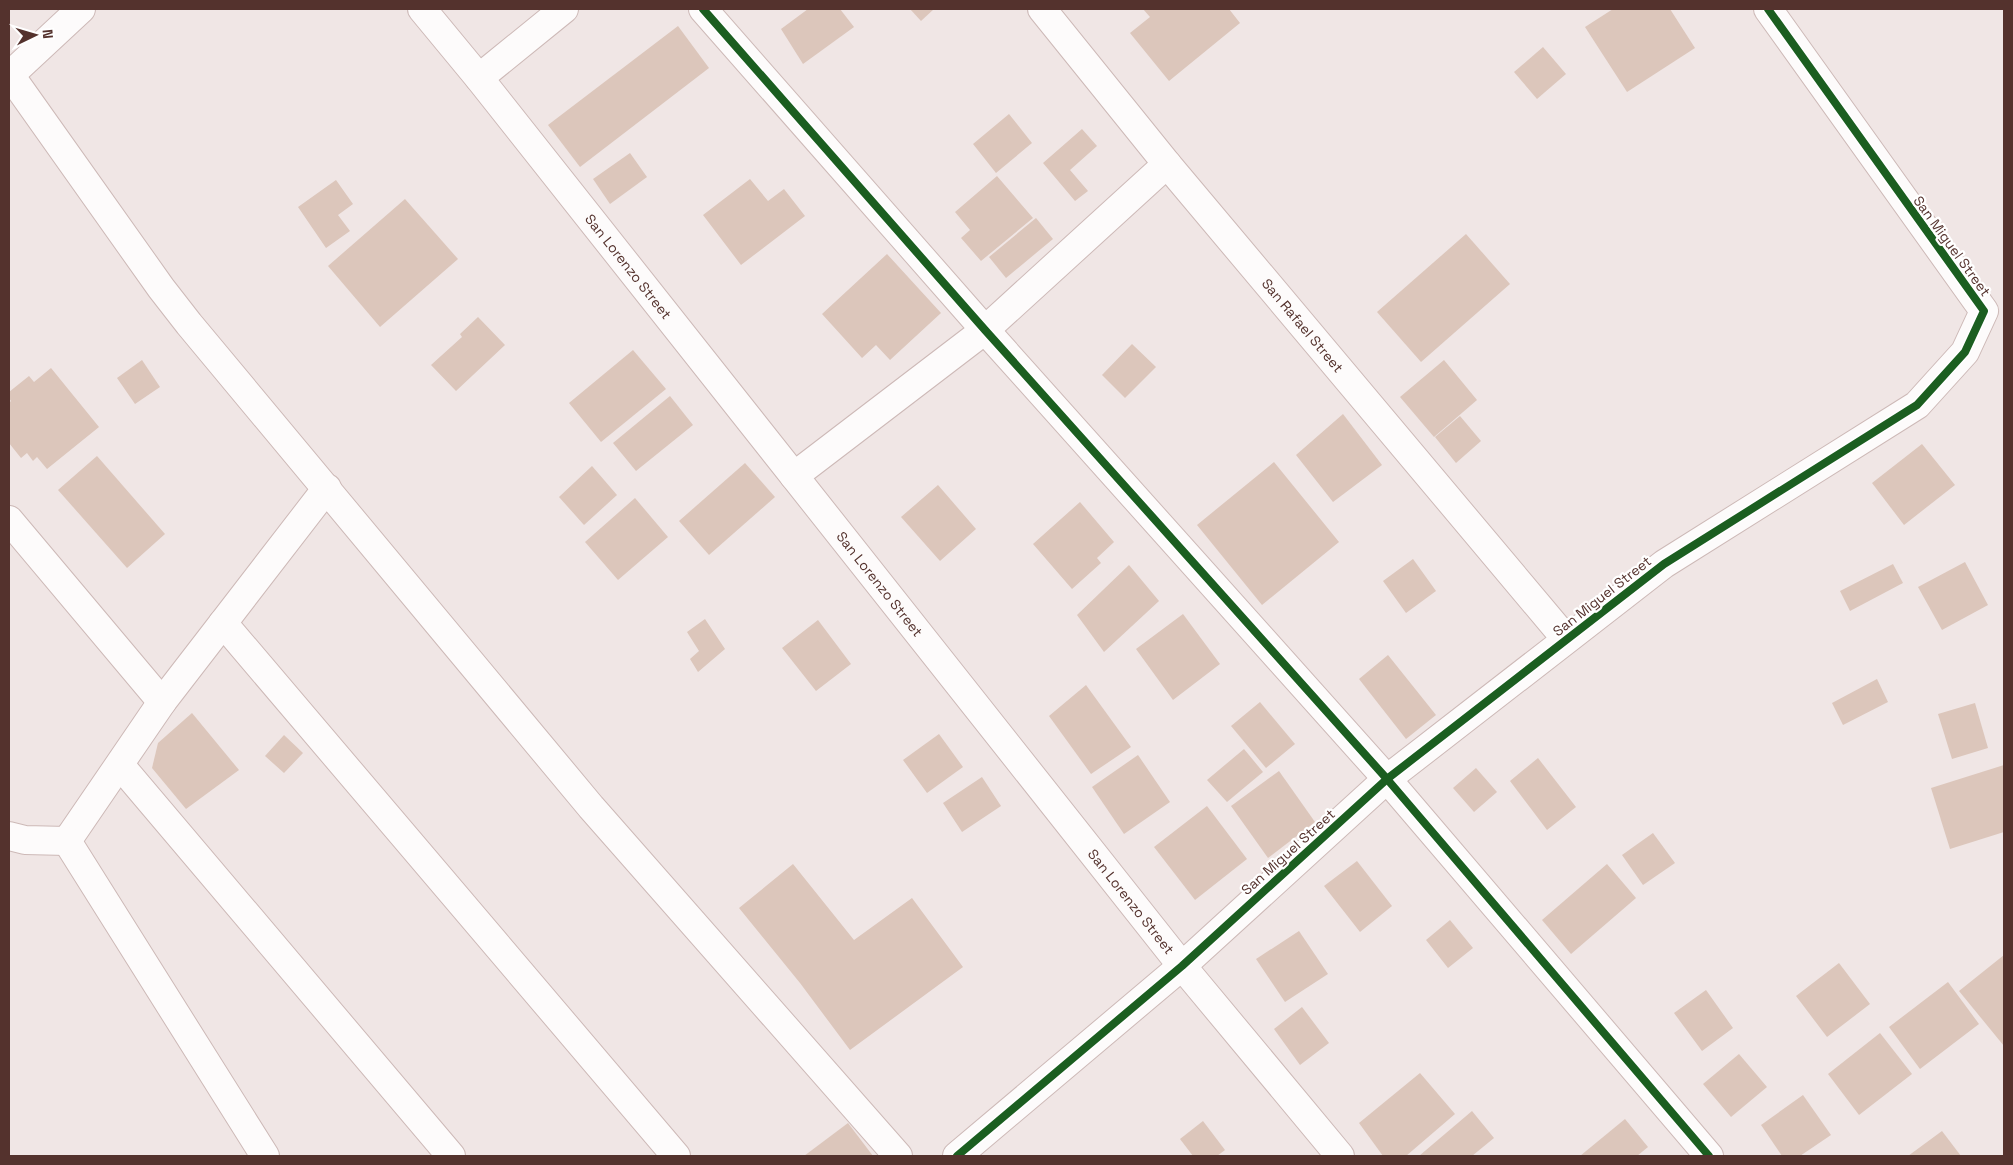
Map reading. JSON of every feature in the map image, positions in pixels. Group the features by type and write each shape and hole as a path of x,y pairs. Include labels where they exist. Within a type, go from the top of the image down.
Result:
{"street":[{"path":"81,9 9,75 161,288 591,807 898,1156"},
{"name":"San Lorenzo Street","path":"422,9 479,78 1182,966 1340,1156"},
{"path":"479,78 564,9"},
{"path":"703,9 985,330 1387,779 1709,1156"},
{"name":"San Rafael Street","path":"1042,9 1168,164 1566,639"},
{"name":"San Miguel Street","path":"956,1156 1182,966 1387,779 1664,564 1917,405 1965,352 1984,311 1768,9"},
{"path":"794,476 985,330 1168,164"},
{"path":"67,841 162,702 327,488"},
{"path":"9,520 162,702"},
{"path":"223,623 676,1156"},
{"path":"120,764 452,1156"},
{"path":"9,836 24,840 67,841"},
{"path":"67,841 265,1156"}],"building":[{"path":"808,9 840,9 854,27 803,64 781,29"},
{"path":"910,9 934,9 921,21"},
{"path":"1143,9 1229,9 1240,23 1169,81 1130,33 1150,17"},
{"path":"1613,9 1670,9 1695,48 1627,92 1585,27"},
{"path":"678,26 709,68 580,167 548,125"},
{"path":"1543,47 1566,74 1537,99 1514,72"},
{"path":"1009,114 1032,143 996,173 973,144"},
{"path":"1082,129 1097,146 1070,170 1088,191 1075,201 1043,163"},
{"path":"630,153 647,177 610,204 593,179"},
{"path":"997,176 1033,218 981,261 961,238 970,230 955,212"},
{"path":"750,179 768,201 784,189 805,216 741,265 703,215"},
{"path":"336,180 353,204 338,215 350,231 326,248 298,207"},
{"path":"405,199 458,259 380,327 328,266"},
{"path":"1036,218 1053,239 1006,278 989,257"},
{"path":"1466,234 1510,284 1421,362 1377,312"},
{"path":"887,254 941,313 890,360 876,345 862,358 822,314"},
{"path":"478,317 505,345 456,391 431,365 462,337 460,334"},
{"path":"1132,344 1156,367 1125,398 1102,375"},
{"path":"633,350 666,389 601,442 569,403"},
{"path":"142,360 160,387 135,404 117,378"},
{"path":"1444,360 1477,400 1434,437 1400,397"},
{"path":"51,368 99,427 47,469 37,457 33,461 27,453 21,458 9,443 9,403 11,401 9,392 29,376 34,382"},
{"path":"670,396 693,425 636,471 613,443"},
{"path":"1343,414 1382,465 1333,502 1296,455"},
{"path":"1460,416 1481,441 1456,463 1435,437"},
{"path":"1922,444 1955,485 1904,525 1872,483"},
{"path":"97,456 165,534 127,568 58,490"},
{"path":"1274,462 1339,542 1262,605 1197,525"},
{"path":"745,463 775,497 709,555 679,521"},
{"path":"592,466 617,495 584,525 559,497"},
{"path":"938,485 976,529 940,561 901,517"},
{"path":"635,498 668,537 618,580 585,542"},
{"path":"1080,502 1114,542 1097,558 1101,563 1072,589 1033,544"},
{"path":"1413,559 1436,591 1406,613 1383,581"},
{"path":"1965,562 1988,605 1942,630 1918,587"},
{"path":"1893,564 1903,583 1850,611 1840,591"},
{"path":"1129,565 1159,601 1104,652 1077,615"},
{"path":"1183,614 1220,664 1173,700 1136,649"},
{"path":"705,619 725,649 698,672 690,659 699,651 687,632"},
{"path":"818,620 851,664 816,691 782,648"},
{"path":"1388,655 1436,715 1406,739 1359,679"},
{"path":"1877,679 1888,702 1843,725 1832,703"},
{"path":"1086,685 1131,747 1091,774 1049,716"},
{"path":"1260,702 1295,744 1266,768 1231,726"},
{"path":"1975,703 1988,748 1952,759 1938,714"},
{"path":"192,713 239,770 186,809 152,768 158,743"},
{"path":"939,734 963,767 927,793 903,760"},
{"path":"284,735 303,753 284,773 265,756"},
{"path":"1244,749 1263,772 1227,802 1207,780"},
{"path":"1138,755 1170,802 1124,834 1092,787"},
{"path":"1538,758 1576,807 1547,830 1510,781"},
{"path":"2004,765 2004,832 1950,849 1931,788"},
{"path":"1476,768 1497,792 1474,812 1453,788"},
{"path":"1279,771 1315,822 1268,858 1231,806"},
{"path":"982,777 1001,806 962,832 943,803"},
{"path":"1207,806 1247,859 1195,900 1154,847"},
{"path":"1653,833 1675,863 1643,885 1622,855"},
{"path":"1357,861 1392,906 1360,932 1324,886"},
{"path":"793,864 854,940 912,898 963,967 850,1050 800,983 739,908"},
{"path":"1607,864 1636,898 1571,954 1542,920"},
{"path":"1450,920 1473,948 1448,968 1426,940"},
{"path":"1299,931 1328,974 1285,1002 1256,959"},
{"path":"2004,955 2004,1046 1959,991"},
{"path":"1839,963 1870,1004 1827,1037 1796,996"},
{"path":"1948,982 1979,1024 1920,1069 1889,1027"},
{"path":"1706,990 1733,1028 1702,1051 1674,1013"},
{"path":"1302,1007 1329,1043 1300,1065 1274,1029"},
{"path":"1880,1033 1912,1074 1859,1115 1828,1074"},
{"path":"1739,1054 1767,1087 1731,1117 1703,1084"},
{"path":"1420,1073 1455,1114 1406,1156 1383,1156 1359,1123"},
{"path":"1803,1095 1831,1135 1800,1156 1782,1156 1761,1125"},
{"path":"1472,1111 1494,1138 1472,1156 1419,1156"},
{"path":"1625,1119 1648,1147 1637,1156 1580,1156"},
{"path":"1203,1121 1225,1150 1217,1156 1193,1156 1180,1139"},
{"path":"848,1123 873,1156 804,1156"},
{"path":"1942,1131 1961,1156 1908,1156"}],"cycle path":[{"path":"703,9 985,330 1387,779 1709,1156"},
{"path":"957,1156 1182,966 1387,779 1664,564 1917,405 1965,352 1984,311 1768,9"}]}
